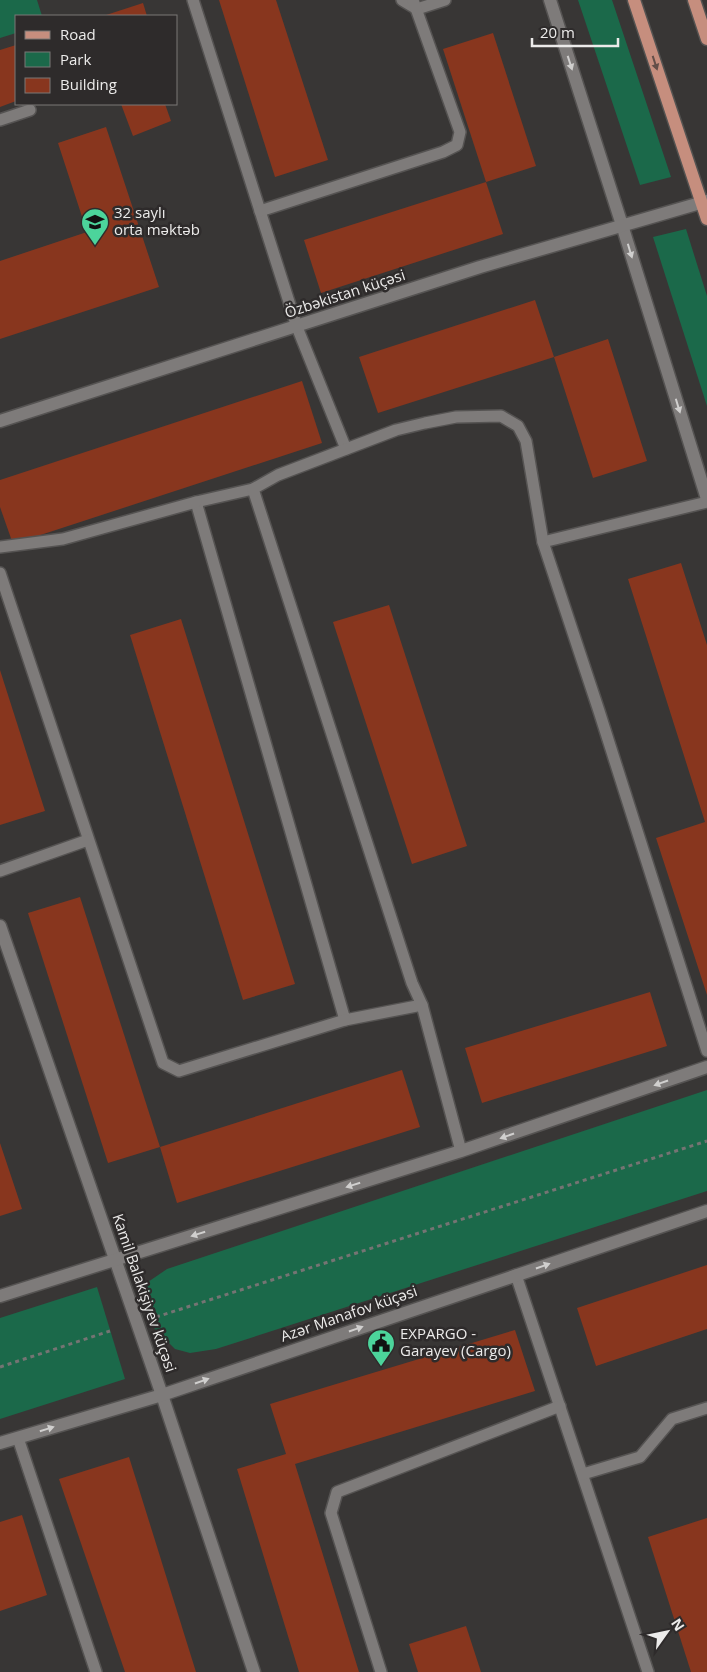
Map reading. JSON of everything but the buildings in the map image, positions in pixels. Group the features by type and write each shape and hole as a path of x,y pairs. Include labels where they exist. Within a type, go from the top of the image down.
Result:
{"main road":[{"path":"634,0 704,202 707,219"},
{"path":"694,0 707,39"}],"street":[{"path":"550,0 707,500"},
{"name":"Özbəkistan küçəsi","path":"0,421 480,267 704,202"},
{"name":"Kamil Balakişiyev küçəsi","path":"0,926 162,1395 254,1672"},
{"path":"0,1296 461,1151 707,1067"},
{"name":"Azər Manafov küçəsi","path":"0,1443 162,1395 707,1211"}],"lane":[{"path":"193,0 297,327 346,449"},
{"path":"402,0 415,4 446,0"},
{"path":"260,211 443,152 457,145 460,132 415,4"},
{"path":"0,120 30,110"},
{"path":"0,546 63,539 196,502 253,489 278,475 396,430 425,423 456,417 501,416 518,426 526,441 543,542 707,1051"},
{"path":"253,489 358,822 412,983 422,1005 461,1151"},
{"path":"543,542 707,500"},
{"path":"196,502 345,1020"},
{"path":"0,573 163,1062 179,1071 345,1020 422,1005"},
{"path":"0,871 88,840"},
{"path":"516,1275 648,1672"},
{"path":"381,1672 331,1513 337,1492 560,1406"},
{"path":"583,1474 640,1457 672,1418 707,1408"},
{"path":"18,1438 96,1672"}],"path":[{"path":"150,1319 707,1141"},
{"path":"0,1366 110,1331"}],"green space":[{"path":"0,0 37,0 42,15 15,15 15,33 0,38"},
{"path":"578,0 612,0 671,177 640,185"},
{"path":"686,229 707,296 707,406 653,237"},
{"path":"707,1090 707,1191 216,1349 190,1353 175,1349 153,1327 145,1299 148,1282 167,1269"},
{"path":"97,1287 125,1379 0,1419 0,1318"}],"place":[{"name":"32 saylı orta məktəb","path":"95,246"},
{"name":"EXPARGO - Garayev (Cargo)","path":"381,1367"}]}
